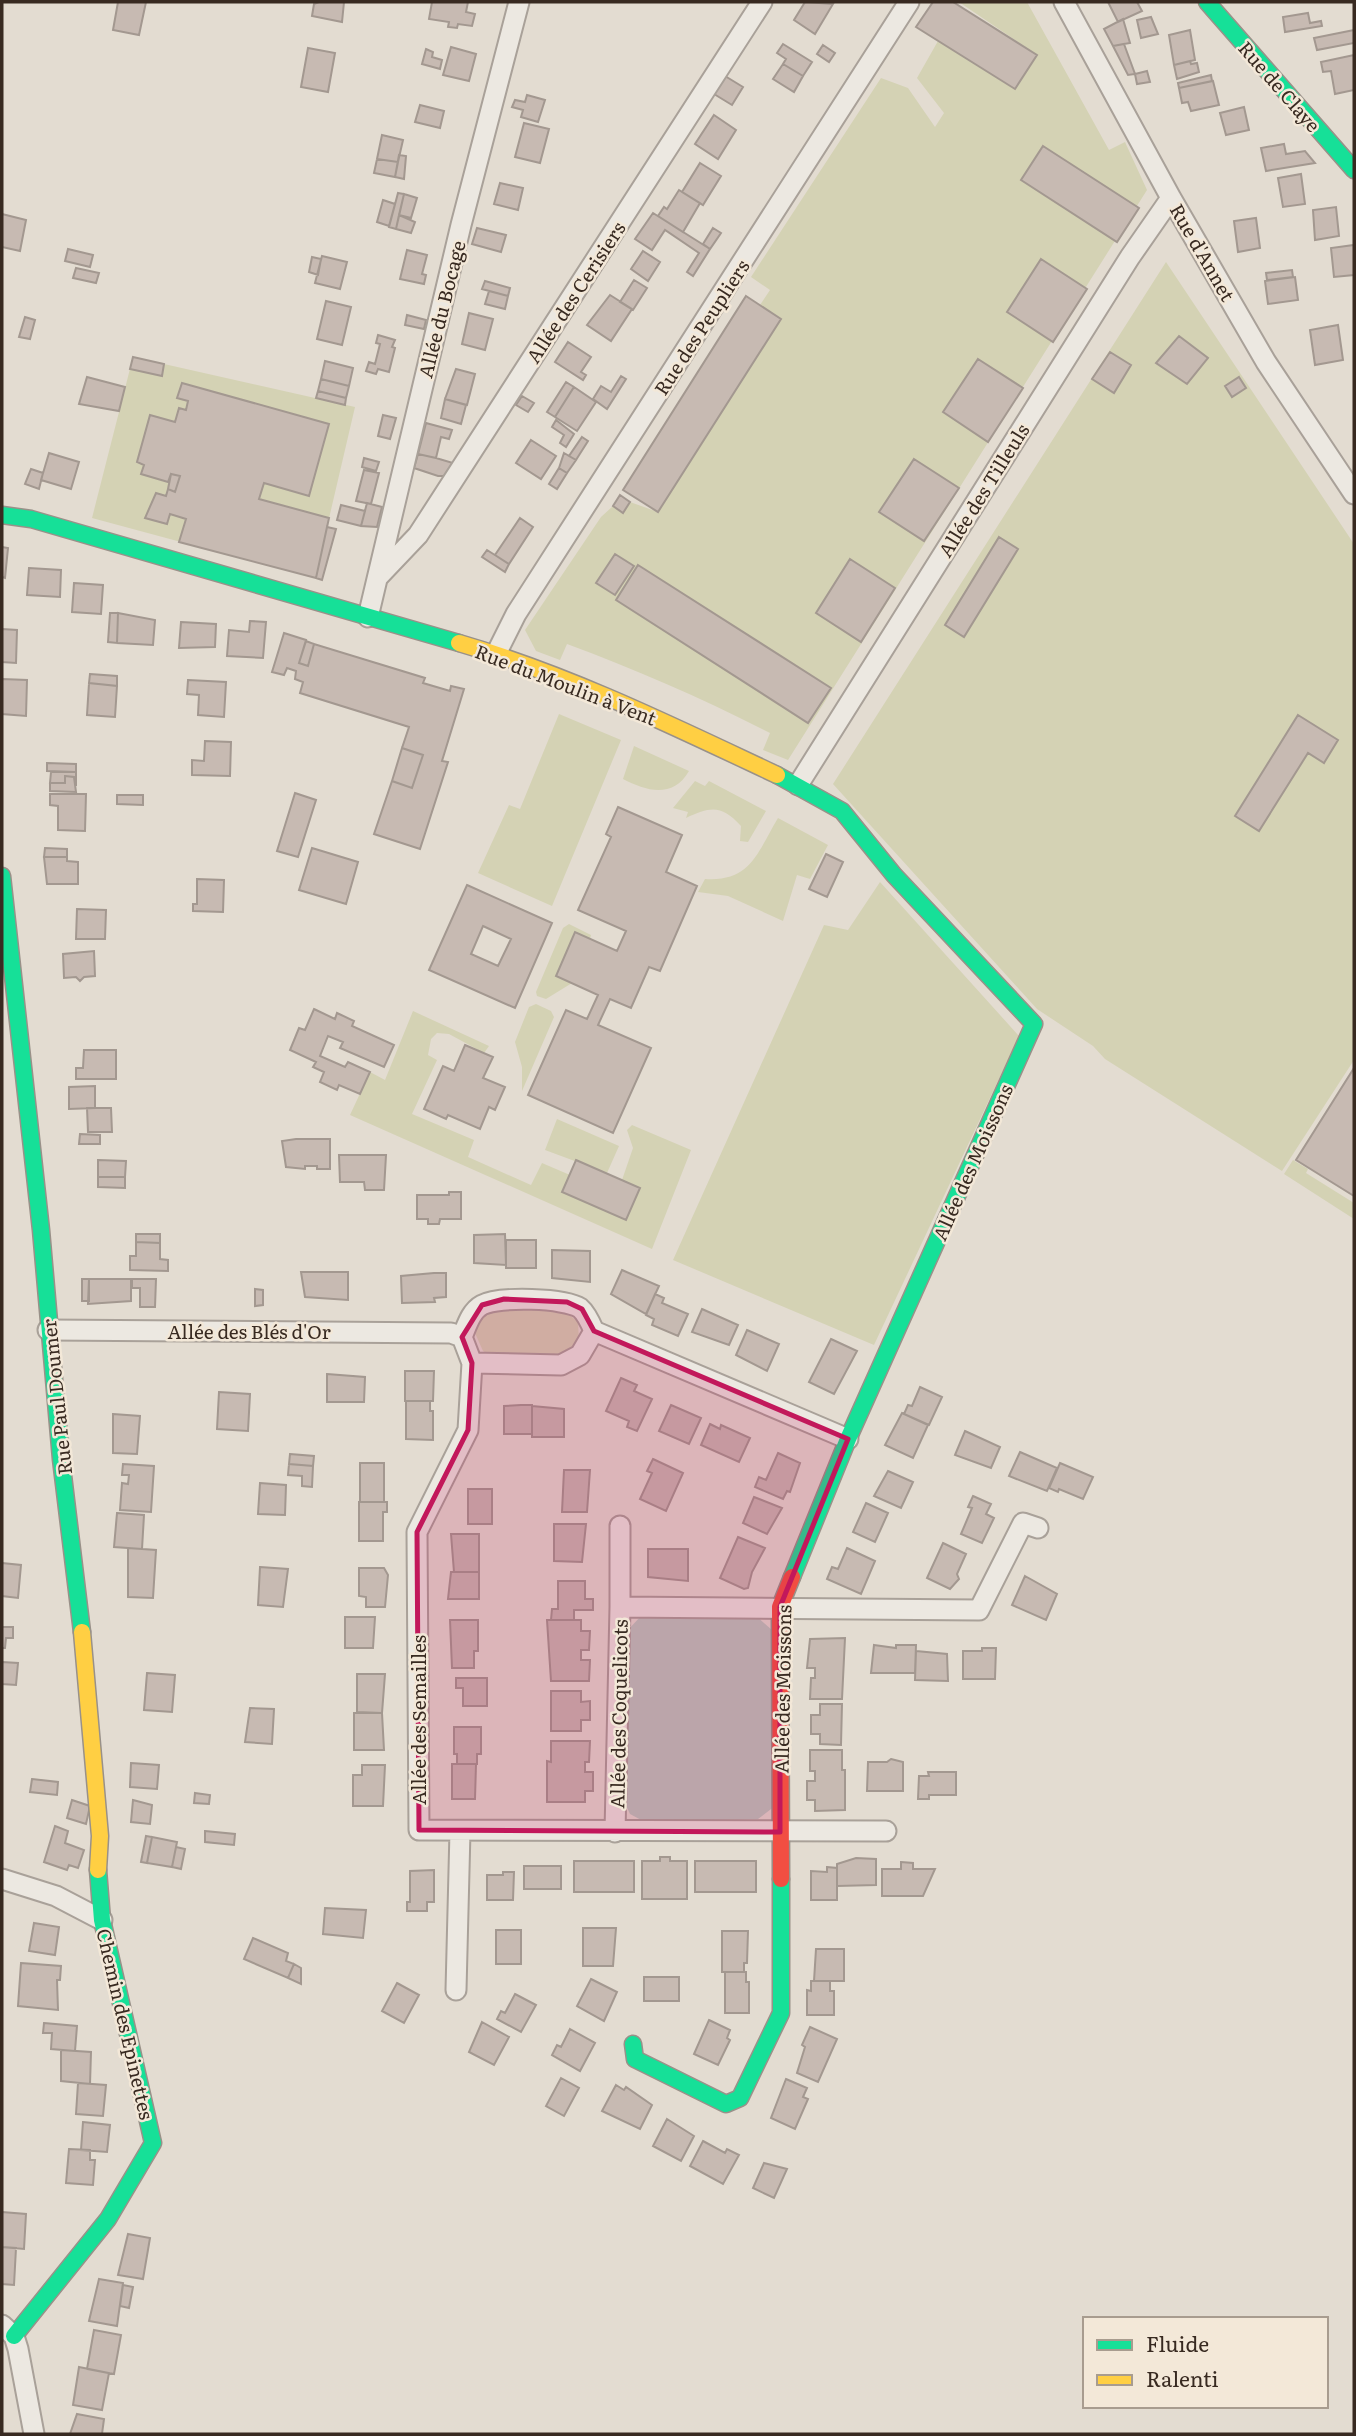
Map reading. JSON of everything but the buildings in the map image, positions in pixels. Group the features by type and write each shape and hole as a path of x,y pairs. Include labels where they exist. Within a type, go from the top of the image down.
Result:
{"street":[{"name":"Allée du Bocage","path":"368,617 461,225 519,2"},
{"name":"Allée des Cerisiers","path":"379,576 418,535 762,2"},
{"name":"Rue des Peupliers","path":"496,654 516,614 909,2"},
{"name":"Rue d'Annet","path":"1065,2 1171,198 1266,362 1354,494"},
{"name":"Rue de Claye","path":"1207,2 1354,170"},
{"name":"Allée des Tilleuls","path":"798,785 1130,257 1171,198"},
{"name":"Rue du Moulin à Vent","path":"2,515 31,519 496,654 641,711 798,785 842,811 894,875 1034,1024"},
{"name":"Rue Paul Doumer","path":"2,876 40,1216 48,1330 80,1603 100,1836 98,1881 102,1920"},
{"name":"Allée des Moissons","path":"633,2044 635,2059 726,2104 740,2098 781,2013 780,1607 848,1439 1034,1024"},
{"path":"457,1335 482,1305 504,1299 567,1303 582,1309 594,1331 848,1439"},
{"name":"Allée des Blés d'Or","path":"48,1330 457,1335"},
{"path":"472,1363 561,1365 580,1355 594,1331"},
{"name":"Allée des Semailles","path":"457,1335 472,1363 468,1430 417,1532 419,1830 886,1831"},
{"name":"Allée des Coquelicots","path":"615,1832 620,1608 979,1610 1023,1522 1038,1528"},
{"path":"620,1525 620,1608"},
{"path":"456,1990 460,1830"},
{"path":"2,1878 56,1896 102,1920"},
{"name":"Chemin des Epinettes","path":"8,2330 52,2293 121,2197 153,2143 102,1920"},
{"path":"8,2330 34,2434"}],"highlighted area":[{"path":"504,1299 567,1302 582,1309 594,1331 848,1439 780,1607 780,1832 419,1830 417,1532 468,1430 472,1363 462,1337 482,1305"}],"shaded area":[{"path":"959,2 1027,2 1109,150 1125,142 1147,190 788,760 763,750 770,733 745,720 670,685 567,644 560,660 536,651 525,630 601,517 613,506 623,512 630,502 658,512 781,319 760,305 770,290 751,277 881,78 908,88 935,127 944,113 917,78 938,41 1037,55"},
{"path":"1166,262 1354,544 1354,1060 1282,1171 1105,1059 1093,1046 1037,1009 833,784"},
{"path":"133,357 355,407 327,527 322,580 92,518"},
{"path":"559,714 621,740 552,906 478,873 509,805 520,809"},
{"path":"634,746 689,771 675,786 659,790 641,787 623,779"},
{"path":"695,781 705,786 709,781 766,811 748,842 740,841 741,826 722,811 702,811 686,818 688,812 673,808"},
{"path":"778,818 828,845 810,879 797,875 783,921 728,896 698,892 705,879 733,876 751,863"},
{"path":"880,882 1019,1036 874,1345 673,1260 824,925 848,930"},
{"path":"569,924 591,935 590,939 575,933 556,975 572,983 546,999 537,996 536,992 563,928"},
{"path":"536,1004 551,1011 554,1017 522,1091 522,1067 515,1042 529,1007"},
{"path":"413,1011 489,1046 484,1053 449,1034 437,1033 431,1039 428,1055 437,1060 412,1114 474,1140 468,1157 531,1185 542,1163 570,1175 562,1191 625,1220 640,1188 622,1180 633,1148 627,1130 632,1125 691,1150 652,1249 350,1115 370,1072 385,1080"},
{"path":"557,1119 619,1146 607,1173 545,1150"},
{"path":"1293,1160 1308,1169 1306,1173 1354,1203 1354,1219 1284,1174"},
{"path":"498,1308 562,1309 578,1322 579,1342 565,1355 491,1356 483,1351 475,1333 484,1313"},
{"path":"641,1616 708,1619 756,1616 772,1630 775,1806 758,1819 643,1821 630,1814 624,1801 626,1632"}],"traffic: fast":[{"path":"1207,2 1354,170"},
{"path":"2,515 31,519 459,643"},
{"path":"777,775 842,811 894,875 1034,1024 848,1439 792,1577"},
{"path":"2,876 41,1230 61,1459 82,1632"},
{"path":"14,2336 108,2219 153,2143 102,1920 98,1870"},
{"path":"633,2044 635,2059 726,2104 740,2098 781,2013 781,1879"}],"traffic: slow":[{"path":"459,643 581,686 777,775"},
{"path":"82,1632 100,1836 98,1870"}],"traffic: jam":[{"path":"781,1879 780,1607 792,1577"}]}
